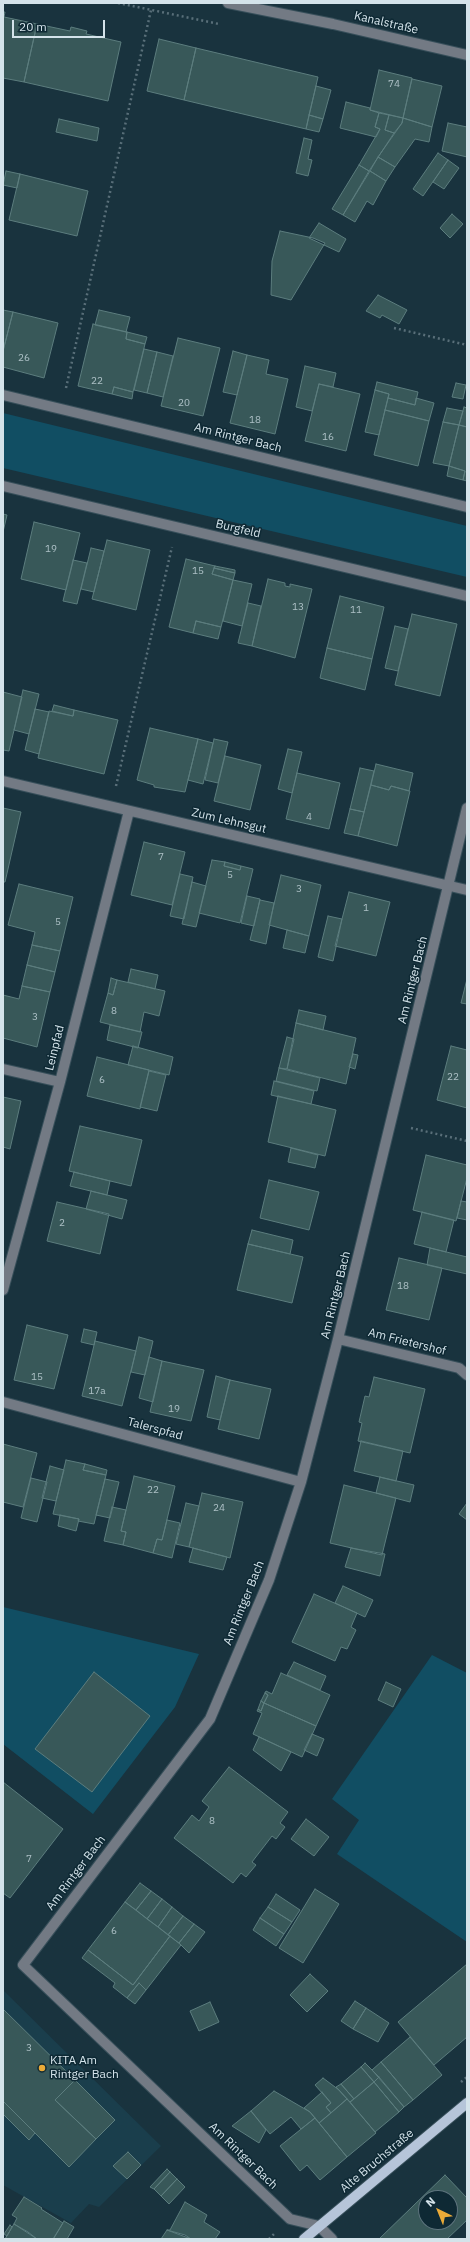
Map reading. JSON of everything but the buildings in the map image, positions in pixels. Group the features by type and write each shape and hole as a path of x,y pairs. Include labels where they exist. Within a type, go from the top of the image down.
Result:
{"main road":[{"name":"Alte Bruchstraße","path":"304,2239 467,2103"}],"street":[{"name":"Kanalstraße","path":"228,3 333,24 467,55"},
{"name":"Am Rintger Bach","path":"3,395 467,507"},
{"name":"Burgfeld","path":"3,486 467,596"},
{"name":"Zum Lehnsgut","path":"3,781 129,812 467,890"},
{"name":"Am Rintger Bach","path":"319,2226 290,2219 23,1965 210,1719 269,1580 301,1482 338,1339 467,808"},
{"name":"Leinpfad","path":"3,1290 60,1082 129,812"},
{"path":"3,1069 60,1082"},
{"name":"Am Frietershof","path":"338,1339 459,1368 467,1375"},
{"name":"Talerspfad","path":"3,1402 301,1482"},
{"path":"319,2226 332,2239"}],"path":[{"path":"61,409 151,10"},
{"path":"394,328 467,345"},
{"path":"111,807 177,527"},
{"path":"391,1123 467,1141"}],"shaded area":[{"path":"3,413 467,526 467,577 3,468"},
{"path":"3,1607 199,1654 175,1707 93,1814 3,1744"},
{"path":"432,1655 467,1673 467,1942 337,1854 359,1820 332,1799"},
{"name":"KITA Am Rintger Bach","path":"3,1990 161,2146 99,2207 89,2204 71,2223 3,2185"}],"place":[{"name":"KITA Am Rintger Bach","path":"42,2068"}]}
